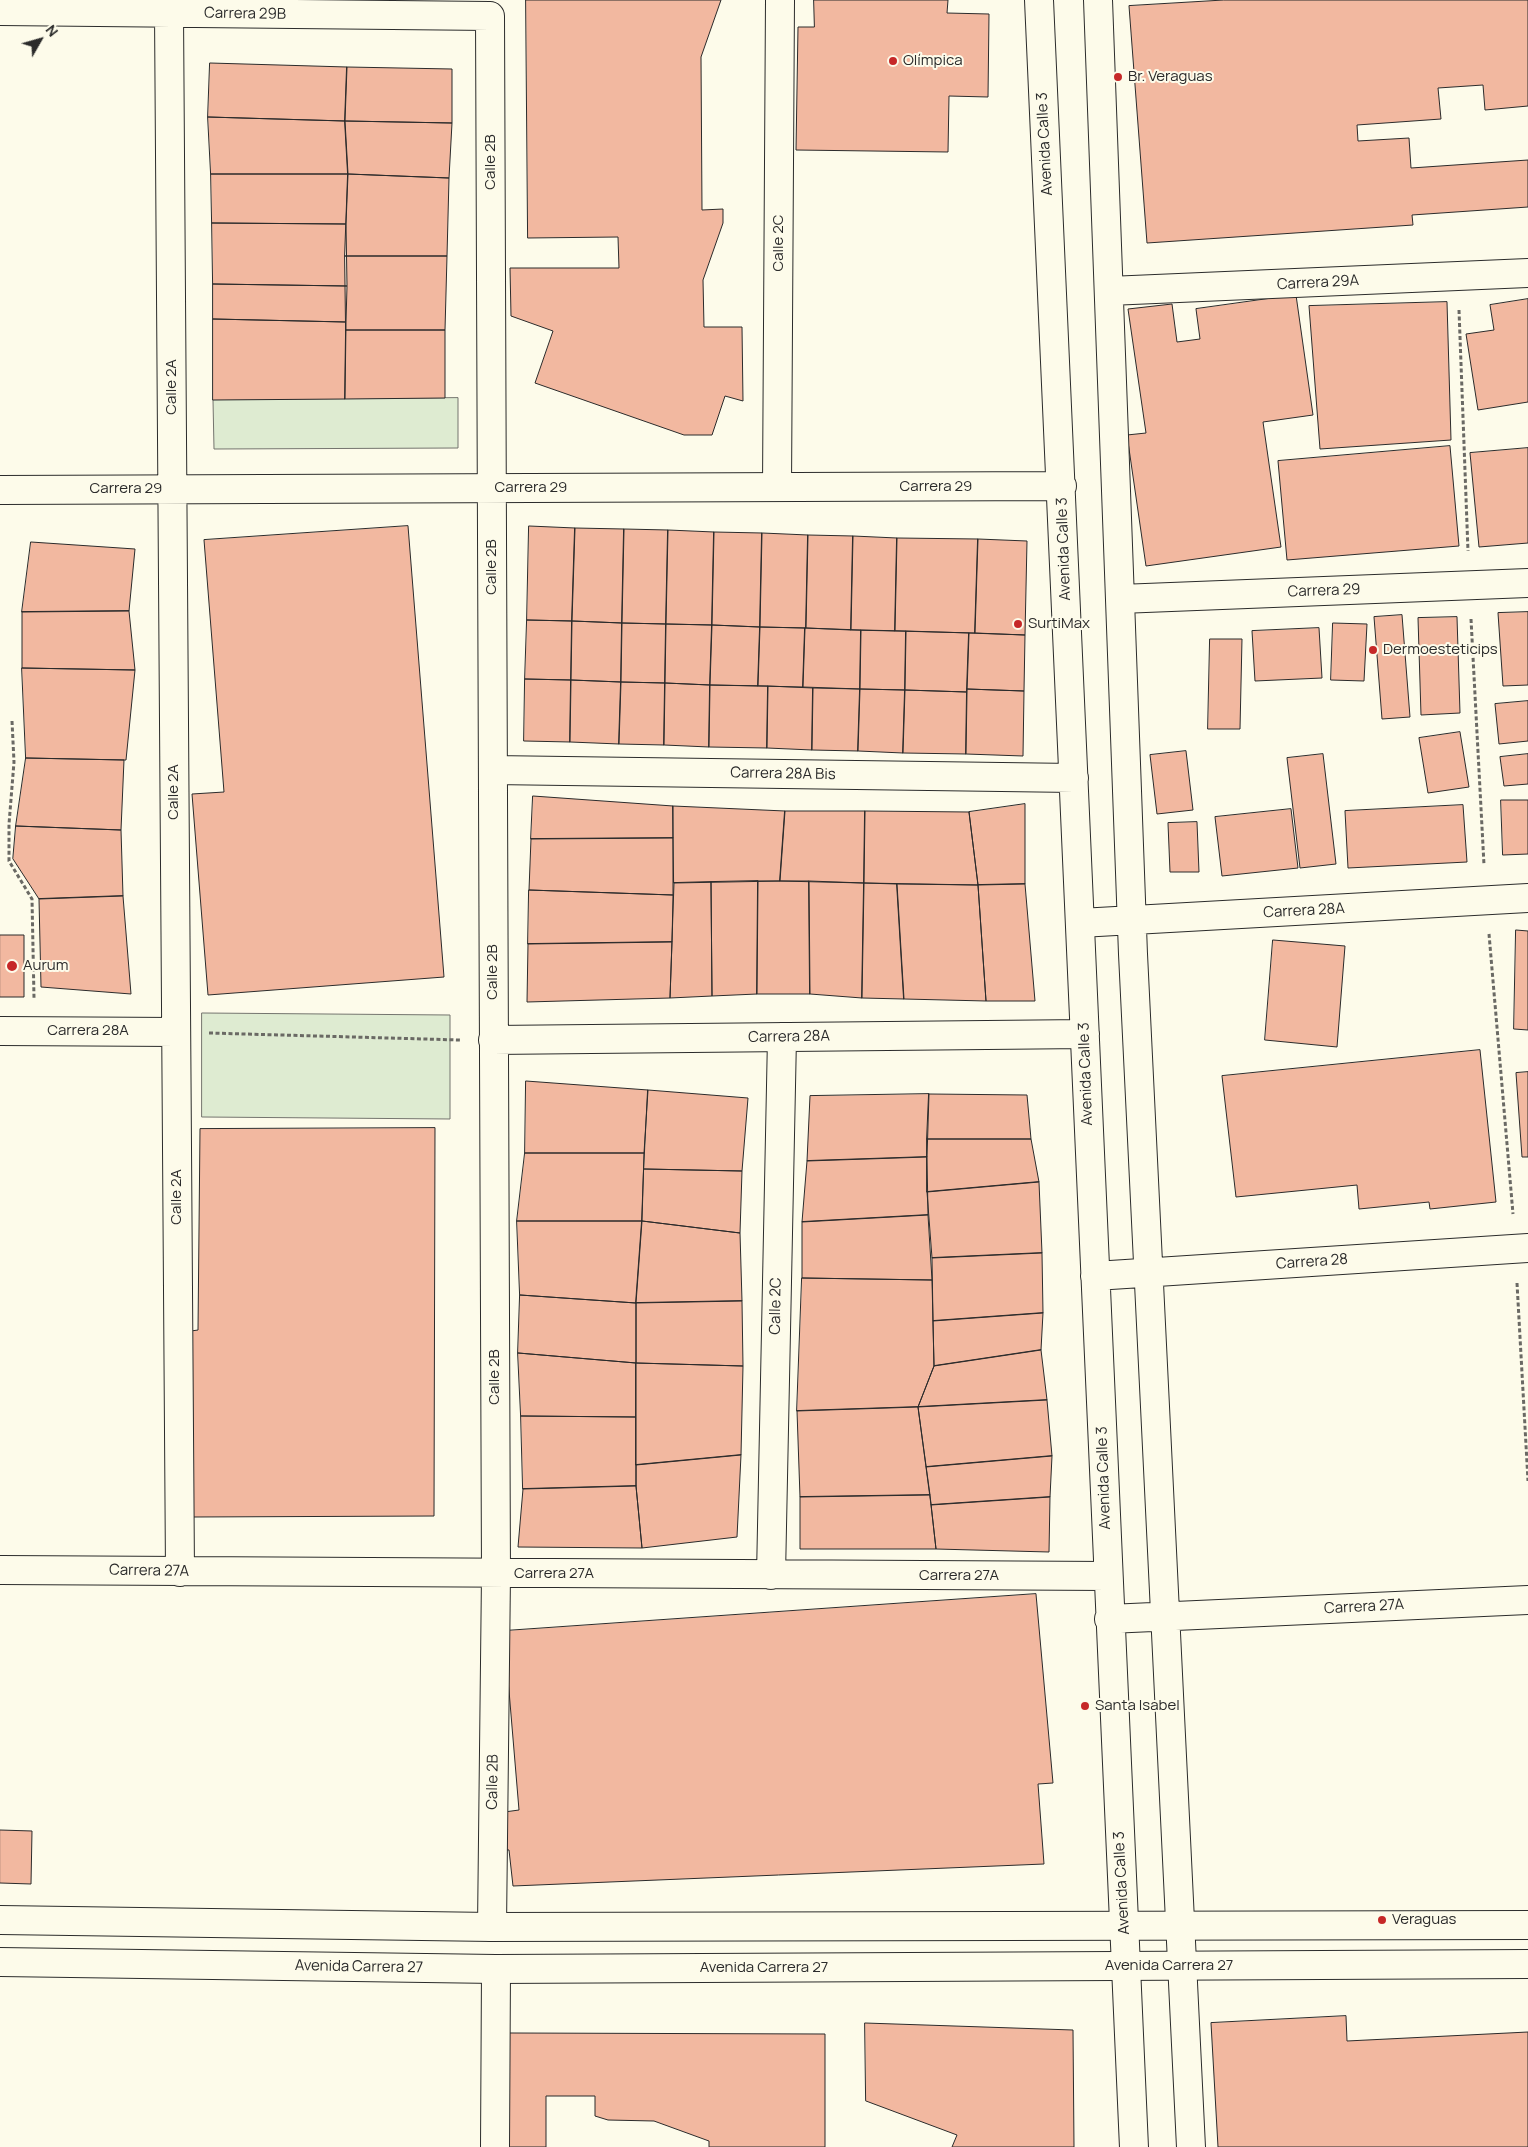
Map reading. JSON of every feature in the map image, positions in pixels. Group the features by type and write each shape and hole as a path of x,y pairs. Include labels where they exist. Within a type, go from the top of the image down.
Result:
{"street":[{"name":"Calle 2C","path":"777,487 780,0"},
{"name":"Avenida Calle 3","path":"1038,0 1062,486 1109,1619 1134,2147"},
{"path":"1098,0 1132,920 1191,2147"},
{"name":"Carrera 29B","path":"0,11 490,16"},
{"name":"Calle 2A","path":"169,13 180,1572"},
{"name":"Calle 2B","path":"490,16 496,1574 492,1927"},
{"name":"Carrera 29A","path":"1109,292 1528,273"},
{"name":"Carrera 29","path":"0,490 1062,486"},
{"name":"Carrera 29","path":"1120,599 1528,584"},
{"name":"Carrera 28A Bis","path":"493,770 1074,778"},
{"name":"Carrera 28A","path":"1080,923 1528,898"},
{"name":"Carrera 28A","path":"0,1031 176,1032"},
{"name":"Carrera 28A","path":"493,1040 1085,1034"},
{"name":"Calle 2C","path":"771,1575 782,1037"},
{"name":"Carrera 28","path":"1095,1276 1528,1248"},
{"name":"Carrera 27A","path":"0,1570 1108,1576"},
{"name":"Carrera 27A","path":"1109,1619 1528,1600"},
{"path":"0,1920 492,1927 1528,1925"},
{"name":"Avenida Carrera 27","path":"0,1962 496,1969 1528,1964"},
{"path":"495,2147 496,1969"}],"path":[{"path":"12,721 14,762 9,861 32,900 34,1031"},
{"path":"176,1032 493,1040"}],"green space":[{"path":"458,398 458,448 214,449 213,400"},
{"path":"202,1013 450,1015 450,1119 202,1117"}],"building":[{"path":"526,0 721,0 701,57 702,210 723,209 723,223 703,280 704,327 742,327 743,401 725,396 712,435 684,435 535,383 553,331 511,316 510,268 619,268 618,237 528,238"},
{"name":"Olímpica","path":"814,0 948,0 947,13 989,14 988,97 949,96 948,152 796,150 798,27 814,27"},
{"path":"1224,0 1528,0 1528,106 1485,110 1483,85 1438,88 1441,119 1357,125 1358,141 1409,138 1411,168 1528,160 1528,207 1412,215 1413,225 1147,243 1129,6"},
{"path":"210,63 347,67 345,121 208,117"},
{"path":"347,67 452,69 452,123 345,121"},
{"path":"208,117 345,121 348,174 211,174"},
{"path":"345,121 452,123 449,178 348,174"},
{"path":"211,174 348,174 346,224 212,223"},
{"path":"348,174 449,178 447,256 345,256"},
{"path":"212,223 346,224 347,286 213,284"},
{"path":"345,256 447,256 445,330 346,330"},
{"path":"213,284 347,286 346,322 213,319"},
{"path":"1296,295 1313,415 1263,422 1281,547 1146,566 1127,435 1146,433 1128,309 1172,304 1177,342 1200,339 1196,309"},
{"path":"1528,299 1528,402 1478,410 1466,334 1494,330 1490,305"},
{"path":"1447,302 1451,440 1320,449 1309,306"},
{"path":"213,319 346,322 345,399 213,400"},
{"path":"346,330 445,330 445,398 345,399"},
{"path":"1450,446 1459,546 1287,560 1278,461"},
{"path":"1528,448 1528,543 1479,547 1470,453"},
{"path":"408,526 444,977 208,995 192,794 224,792 204,540"},
{"path":"529,526 575,528 572,621 527,620"},
{"path":"575,528 624,529 622,623 572,621"},
{"path":"624,529 668,530 666,624 622,623"},
{"path":"668,530 714,532 712,625 666,624"},
{"path":"714,532 762,533 760,627 712,625"},
{"path":"762,533 808,535 806,628 760,627"},
{"path":"808,535 853,536 851,630 806,628"},
{"path":"853,536 897,538 895,631 851,630"},
{"path":"897,538 978,539 975,633 895,631"},
{"path":"978,539 1027,541 1025,635 975,633"},
{"path":"31,542 135,549 129,611 22,612"},
{"path":"129,611 135,670 22,668 22,612"},
{"path":"1528,612 1528,685 1503,686 1498,613"},
{"path":"1402,615 1410,717 1382,719 1374,617"},
{"path":"1457,617 1460,713 1421,715 1418,618"},
{"path":"527,620 572,621 571,680 525,679"},
{"path":"572,621 622,623 621,682 571,680"},
{"path":"622,623 666,624 665,683 621,682"},
{"path":"1333,623 1367,624 1364,681 1331,680"},
{"path":"666,624 712,625 710,685 665,683"},
{"path":"712,625 760,627 758,686 710,685"},
{"path":"760,627 805,628 803,687 758,686"},
{"path":"805,628 861,630 860,689 803,687"},
{"path":"1319,628 1322,678 1255,681 1252,631"},
{"path":"861,630 906,631 905,690 860,689"},
{"path":"906,631 969,633 967,692 905,690"},
{"path":"969,633 1025,635 1024,691 967,689"},
{"path":"1210,639 1242,639 1240,729 1208,729"},
{"path":"22,668 135,670 126,760 26,758"},
{"path":"525,679 571,680 570,742 524,741"},
{"path":"571,680 621,682 619,744 570,742"},
{"path":"621,682 665,683 664,745 619,744"},
{"path":"665,683 710,685 709,747 664,745"},
{"path":"710,685 768,686 767,748 709,747"},
{"path":"768,686 813,688 812,750 767,748"},
{"path":"813,688 860,689 858,751 812,750"},
{"path":"860,689 905,690 903,753 858,751"},
{"path":"967,689 1024,691 1023,756 966,754"},
{"path":"905,690 967,692 966,754 903,753"},
{"path":"1528,701 1528,741 1499,744 1495,704"},
{"path":"1460,732 1469,787 1428,793 1419,738"},
{"path":"1186,751 1193,810 1157,814 1150,755"},
{"path":"1323,754 1336,864 1300,868 1287,758"},
{"path":"1528,754 1528,784 1504,786 1500,757"},
{"path":"26,758 124,760 121,830 16,826"},
{"path":"533,796 673,806 673,838 531,839"},
{"path":"1501,800 1528,800 1528,854 1503,855"},
{"path":"1025,804 1025,884 978,885 969,812"},
{"path":"1463,805 1467,862 1348,868 1345,811"},
{"path":"673,806 785,811 780,881 674,883"},
{"path":"1291,809 1298,868 1222,876 1215,817"},
{"path":"785,811 865,811 864,883 780,881"},
{"path":"865,811 969,812 978,885 864,883"},
{"path":"1197,822 1199,872 1170,872 1168,823"},
{"path":"16,826 121,830 123,896 39,899 13,859"},
{"path":"673,838 673,895 529,890 531,839"},
{"path":"758,881 809,881 810,994 757,994"},
{"path":"758,881 757,994 712,996 711,882"},
{"path":"809,881 864,883 862,998 810,994"},
{"path":"711,882 712,996 670,998 674,883"},
{"path":"864,883 897,884 904,999 862,998"},
{"path":"897,884 978,885 986,1001 904,999"},
{"path":"1025,884 1035,1001 986,1001 978,885"},
{"path":"529,890 673,895 672,942 528,944"},
{"path":"123,896 131,994 41,987 39,899"},
{"path":"1516,930 1528,931 1528,1030 1514,1029"},
{"name":"Aurum","path":"0,935 24,935 24,997 0,997"},
{"path":"1273,940 1345,946 1337,1047 1265,1040"},
{"path":"672,942 670,998 527,1002 528,944"},
{"path":"1480,1050 1496,1202 1430,1209 1429,1202 1359,1209 1357,1185 1236,1197 1222,1076"},
{"path":"1528,1072 1528,1157 1522,1157 1516,1073"},
{"path":"526,1081 648,1090 644,1153 525,1153"},
{"path":"648,1090 748,1098 742,1171 644,1169"},
{"path":"929,1094 927,1157 807,1161 810,1096"},
{"path":"929,1094 1027,1095 1031,1139 927,1139"},
{"path":"435,1128 434,1516 193,1517 191,1331 198,1330 200,1129"},
{"path":"927,1139 1031,1139 1039,1182 927,1192"},
{"path":"525,1153 644,1153 642,1221 517,1221"},
{"path":"927,1157 928,1215 802,1222 807,1161"},
{"path":"644,1169 742,1171 740,1233 642,1221"},
{"path":"1039,1182 1042,1253 932,1258 927,1192"},
{"path":"928,1215 932,1280 802,1278 802,1222"},
{"path":"517,1221 642,1221 636,1303 520,1295"},
{"path":"642,1221 740,1233 742,1301 636,1303"},
{"path":"1042,1253 1043,1313 933,1321 932,1258"},
{"path":"802,1278 932,1280 934,1366 918,1407 797,1411"},
{"path":"520,1295 636,1303 636,1363 518,1353"},
{"path":"742,1301 743,1366 636,1363 636,1303"},
{"path":"1043,1313 1041,1350 934,1366 933,1321"},
{"path":"1041,1350 1047,1400 918,1407 934,1366"},
{"path":"518,1353 636,1363 636,1417 521,1416"},
{"path":"636,1363 743,1366 741,1455 636,1465"},
{"path":"1047,1400 1052,1456 926,1467 918,1407"},
{"path":"918,1407 930,1495 800,1497 797,1411"},
{"path":"521,1416 636,1417 636,1486 523,1489"},
{"path":"741,1455 737,1537 642,1548 636,1486 636,1465"},
{"path":"1052,1456 1050,1497 931,1505 926,1467"},
{"path":"636,1486 642,1548 518,1547 523,1489"},
{"path":"930,1495 936,1549 800,1549 800,1497"},
{"path":"1050,1497 1049,1552 936,1549 931,1505"},
{"path":"1036,1594 1053,1783 1038,1784 1044,1864 513,1886 509,1850 497,1849 497,1813 519,1810 504,1631"},
{"path":"0,1830 32,1831 31,1884 0,1883"},
{"path":"1346,2016 1347,2041 1528,2032 1528,2147 1218,2147 1211,2023"},
{"path":"865,2023 1073,2030 1074,2147 952,2147 957,2135 866,2101"},
{"path":"510,2033 825,2034 825,2147 709,2147 709,2141 654,2121 608,2120 595,2116 595,2096 546,2096 546,2147 500,2147 499,2078"}],"place":[{"name":"Olímpica","path":"893,61"},
{"name":"Br. Veraguas","path":"1118,77"},
{"name":"SurtiMax","path":"1018,624"},
{"name":"Dermoesteticips","path":"1373,650"},
{"name":"Aurum","path":"12,966"},
{"name":"Santa Isabel","path":"1085,1706"},
{"name":"Veraguas","path":"1382,1920"}]}
